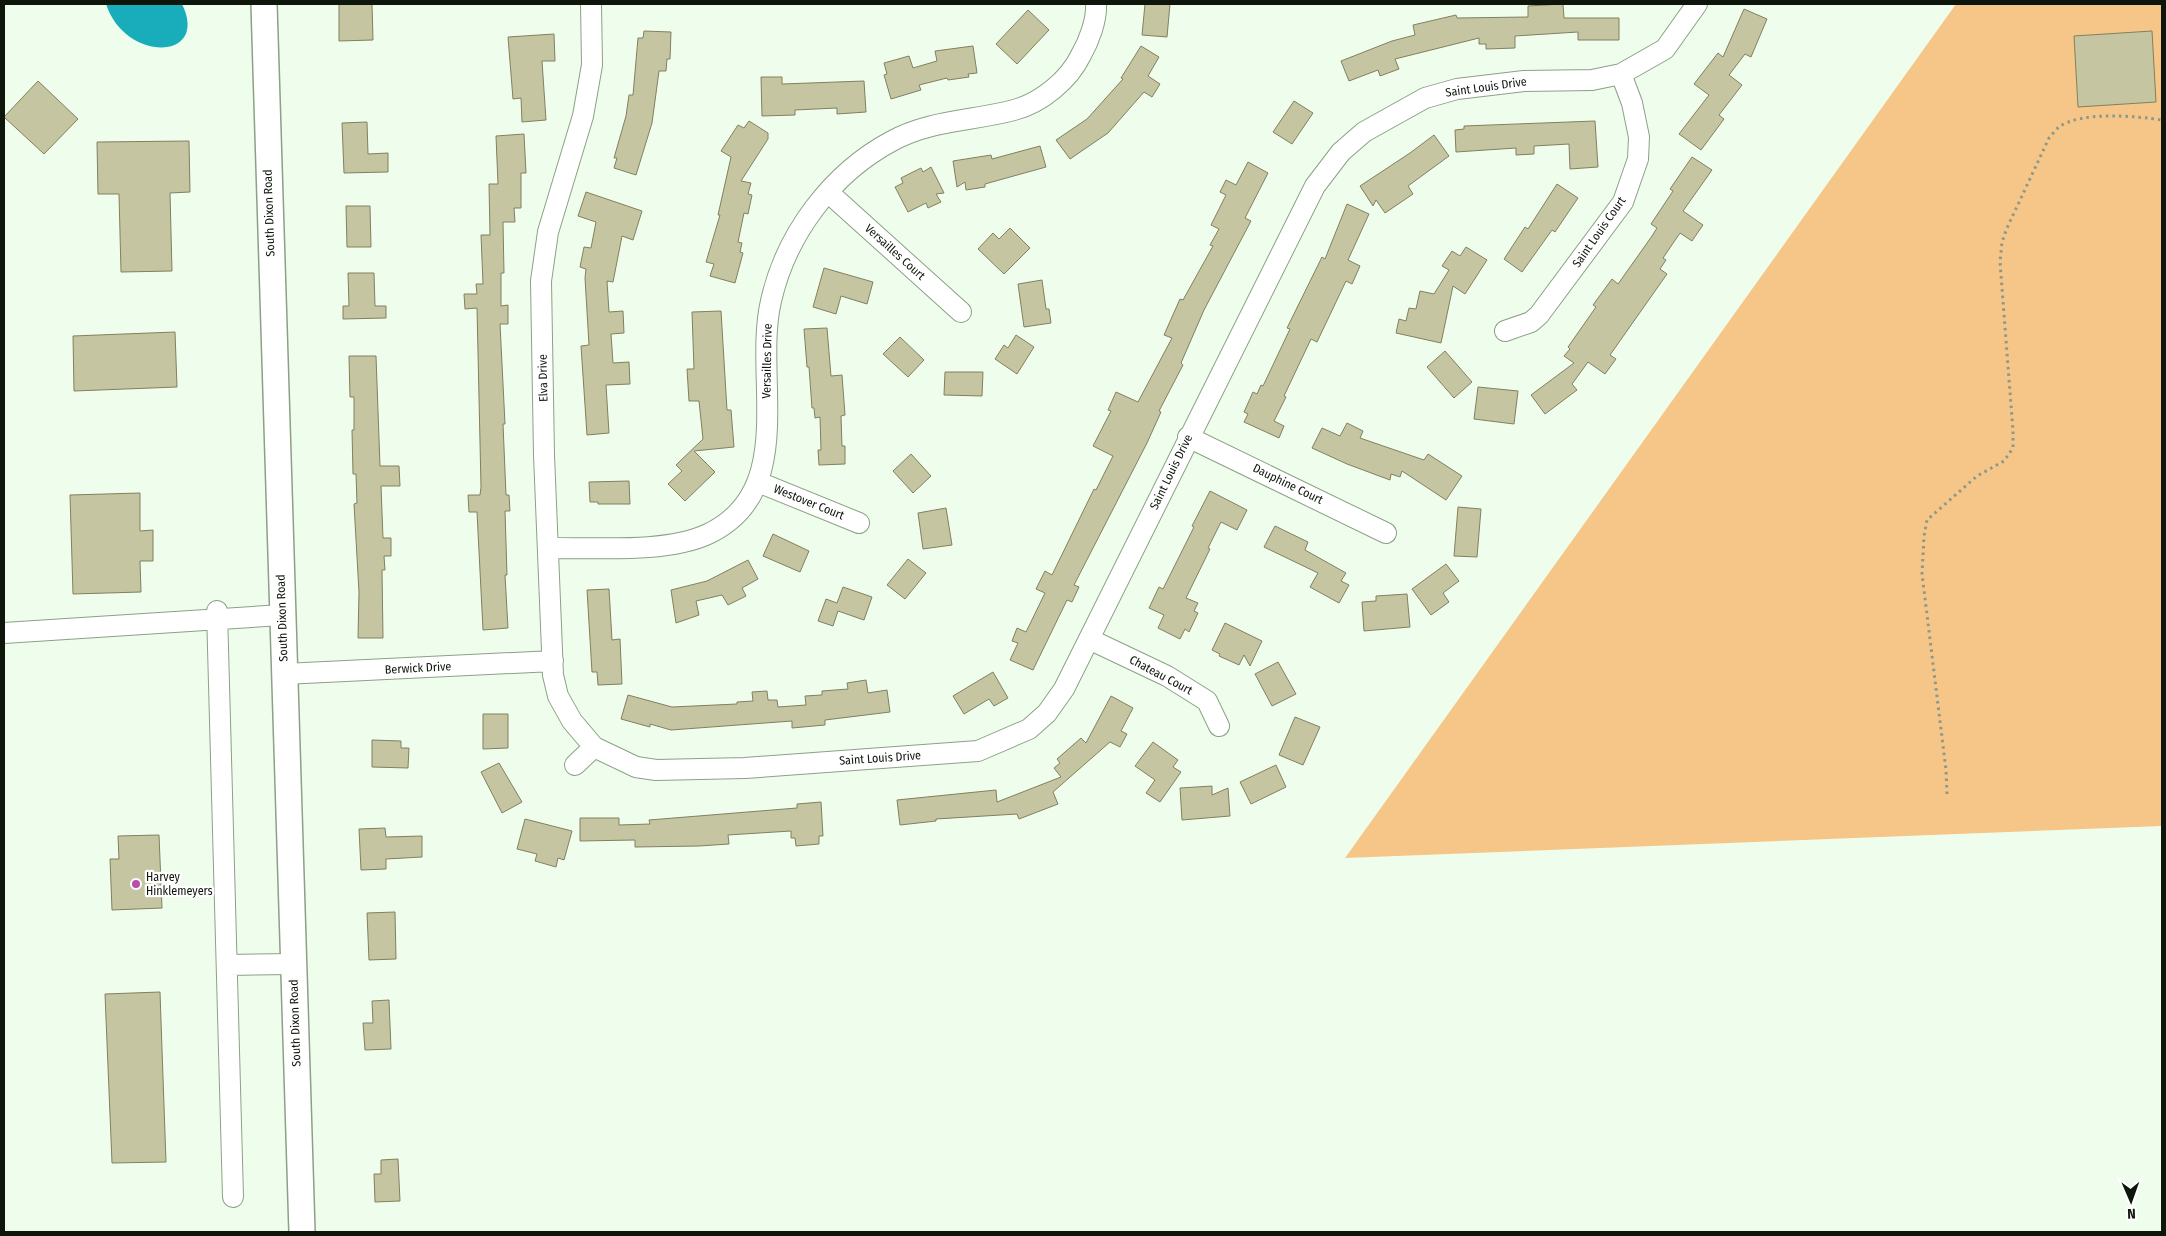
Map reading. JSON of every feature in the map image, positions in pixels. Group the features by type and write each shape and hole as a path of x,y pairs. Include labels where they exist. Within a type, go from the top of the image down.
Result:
{"main road":[{"name":"South Dixon Road","path":"264,4 302,1232"}],"street":[{"name":"Elva Drive","path":"591,4 592,65 583,116 548,232 541,281 553,662 558,696 572,721 594,747"},
{"name":"Versailles Drive","path":"548,548 643,547 688,541 709,533 732,518 750,498 758,482 766,452 767,329 771,300 791,243 808,216 860,162 893,140 940,123 1014,110 1033,103 1064,80 1078,62 1088,43 1096,4"},
{"name":"Saint Louis Drive","path":"594,747 636,766 656,770 745,768 978,751 1028,729 1047,714 1064,689 1188,437 1315,186 1341,152 1364,132 1425,98 1457,89 1524,81 1592,80 1621,74 1665,49 1697,4"},
{"name":"Saint Louis Court","path":"1506,331 1531,322 1540,315 1623,202 1638,159 1639,137 1632,103 1621,74"},
{"name":"Versailles Court","path":"829,193 961,312"},
{"name":"Dauphine Court","path":"1188,437 1386,533"},
{"name":"Westover Court","path":"758,482 859,523"},
{"path":"4,633 217,615 282,615"},
{"path":"217,615 233,1197"},
{"name":"Chateau Court","path":"1089,639 1168,676 1207,700 1219,726"},
{"name":"Berwick Drive","path":"284,674 553,662"},
{"path":"574,765 594,747"},
{"path":"227,965 293,964"}],"path":[{"path":"1947,794 1946,770 1922,574 1924,536 1927,520 1977,476 2004,461 2013,448 2000,262 2002,242 2049,138 2059,127 2075,120 2102,117 2141,116 2162,120"}],"shaded area":[{"path":"1956,4 2162,4 2162,826 1345,858"}],"water":[{"path":"106,4 182,4 188,23 185,36 175,45 162,47 146,45 130,37 116,23"}],"building":[{"path":"339,4 372,4 373,40 339,41"},
{"path":"1145,4 1170,4 1167,37 1142,35"},
{"path":"1563,4 1564,18 1619,18 1619,40 1578,40 1578,32 1515,36 1515,48 1486,49 1486,44 1479,44 1479,38 1395,59 1399,69 1380,76 1378,70 1349,81 1341,61 1392,41 1415,35 1413,25 1456,15 1457,18 1528,17 1528,6"},
{"path":"1744,9 1767,19 1751,57 1745,54 1729,75 1742,85 1719,115 1724,119 1701,150 1679,134 1709,95 1694,84 1718,53 1723,57"},
{"path":"1028,10 1049,30 1017,64 996,44"},
{"path":"644,31 671,32 670,59 667,59 666,71 659,71 652,123 636,175 614,168 617,158 614,158 626,116 629,95 633,95 638,38 643,38"},
{"path":"2152,31 2156,102 2078,107 2074,36"},
{"path":"554,34 555,61 542,61 546,120 522,122 521,98 513,99 508,37"},
{"path":"973,46 977,73 968,74 969,77 948,80 947,78 919,85 921,90 891,99 884,75 887,74 884,63 909,56 913,68 937,61 935,51"},
{"path":"1141,46 1159,57 1148,76 1160,84 1152,97 1144,92 1108,133 1070,159 1056,140 1087,119 1123,79 1121,78"},
{"path":"761,77 782,77 782,84 864,81 866,112 837,114 837,108 795,110 795,115 762,116"},
{"path":"38,81 78,119 44,154 4,117"},
{"path":"1294,101 1313,113 1292,144 1273,132"},
{"path":"749,121 768,133 768,139 741,181 751,183 748,194 752,195 748,214 744,213 738,242 742,243 740,252 743,253 735,283 710,276 714,264 706,262 720,215 718,215 731,157 721,151 738,125 744,128"},
{"path":"1595,121 1598,167 1570,169 1569,144 1534,146 1534,154 1516,155 1516,148 1456,152 1455,130 1464,129 1464,126"},
{"path":"367,122 368,154 388,153 388,172 344,173 342,123"},
{"path":"524,134 526,173 521,173 521,208 514,208 515,222 503,222 504,273 501,273 501,306 508,305 508,324 500,324 506,495 509,495 510,511 505,511 507,575 505,575 508,628 483,630 477,512 469,512 468,495 480,495 481,487 477,308 465,309 464,294 477,294 476,284 483,284 481,235 490,235 489,184 498,184 496,136"},
{"path":"1434,135 1449,156 1408,186 1413,194 1385,213 1376,200 1373,206 1360,186"},
{"path":"189,141 190,192 170,193 172,271 121,272 119,194 98,194 97,142"},
{"path":"1040,146 1046,167 985,184 985,187 966,190 965,182 957,187 953,161 991,155 992,159"},
{"path":"1692,157 1712,170 1683,211 1703,225 1692,241 1680,233 1663,258 1666,260 1660,269 1667,274 1610,355 1616,359 1605,374 1588,362 1572,384 1577,390 1545,414 1531,395 1574,363 1564,356 1570,349 1568,347 1596,307 1593,305 1612,279 1618,284 1652,236 1657,228 1651,224 1673,191 1670,189"},
{"path":"1248,162 1268,173 1245,218 1251,221 1204,310 1181,363 1183,365 1159,411 1161,412 1147,443 1074,585 1079,587 1072,602 1067,600 1033,670 1010,660 1018,643 1012,641 1017,628 1026,632 1045,593 1036,589 1045,571 1052,575 1094,489 1096,490 1113,456 1093,446 1111,411 1108,410 1116,392 1138,402 1172,338 1164,335 1180,299 1183,300 1213,246 1210,245 1219,229 1211,225 1226,195 1220,192 1226,180 1236,185"},
{"path":"931,167 944,193 936,194 941,202 928,208 926,203 908,212 895,187 903,183 901,178 921,168 923,172"},
{"path":"1557,184 1578,198 1555,232 1552,230 1522,272 1504,259 1525,227 1528,229"},
{"path":"586,192 642,211 633,240 622,236 613,282 607,281 609,312 623,311 624,333 611,334 613,363 629,362 630,384 606,385 609,433 587,435 581,346 589,345 586,269 580,267 584,247 591,248 596,222 578,216"},
{"path":"1347,204 1369,214 1348,260 1360,266 1352,284 1346,281 1317,342 1311,339 1284,396 1286,397 1274,421 1284,426 1279,438 1244,422 1248,414 1244,412 1253,392 1257,394 1261,385 1263,386 1290,329 1287,328 1322,257 1325,259"},
{"path":"346,206 370,206 371,247 347,247"},
{"path":"1010,228 1030,248 1004,274 978,249 993,233 999,239"},
{"path":"1466,247 1487,260 1465,294 1453,286 1441,343 1396,333 1399,319 1406,321 1409,308 1416,309 1420,291 1434,294 1449,270 1442,266 1452,251 1460,256"},
{"path":"824,268 873,282 867,304 841,296 836,314 813,307"},
{"path":"348,273 374,273 375,306 386,306 386,318 343,319 343,306 349,306"},
{"path":"1042,280 1046,309 1049,309 1051,323 1024,327 1018,284"},
{"path":"721,311 727,410 731,410 734,447 694,451 715,472 685,501 668,484 682,471 676,465 703,439 699,401 689,401 687,369 694,369 692,312"},
{"path":"827,328 831,376 842,375 845,415 841,416 842,446 845,446 845,464 819,465 818,450 821,450 820,417 815,418 814,408 812,408 804,329"},
{"path":"175,332 177,387 74,391 73,336"},
{"path":"1016,335 1034,347 1017,374 995,359 1004,345 1008,348"},
{"path":"900,337 924,360 908,377 883,354"},
{"path":"1445,351 1472,382 1454,398 1427,367"},
{"path":"349,356 376,356 380,466 399,466 400,486 381,486 383,538 391,538 391,556 384,556 385,570 382,570 383,638 358,638 359,592 354,504 357,503 356,474 353,474 352,430 354,430 354,397 350,397"},
{"path":"945,372 983,372 982,396 944,395"},
{"path":"1478,387 1518,391 1514,424 1474,419"},
{"path":"1347,423 1363,431 1360,438 1424,460 1428,454 1462,476 1446,500 1402,471 1400,477 1391,474 1390,480 1347,464 1312,448 1322,428 1340,436"},
{"path":"911,454 931,476 913,493 893,471"},
{"path":"629,481 630,504 598,504 598,502 590,502 589,482"},
{"path":"1210,491 1247,510 1237,530 1221,522 1186,598 1198,603 1194,611 1198,613 1189,632 1185,629 1180,639 1158,628 1164,615 1149,608 1159,587 1163,589"},
{"path":"140,493 140,531 153,530 153,561 140,561 141,592 73,594 70,495"},
{"path":"1458,507 1481,509 1477,557 1454,556"},
{"path":"946,508 952,545 923,549 918,513"},
{"path":"1275,526 1308,542 1305,550 1346,573 1341,581 1349,585 1339,603 1310,587 1318,573 1264,547"},
{"path":"773,534 809,551 800,572 763,556"},
{"path":"908,559 926,573 905,599 887,585"},
{"path":"748,560 758,579 742,588 746,596 728,605 722,595 696,601 699,615 676,623 671,590 707,581"},
{"path":"1446,564 1459,581 1443,593 1449,602 1431,615 1412,589"},
{"path":"843,587 872,597 864,620 838,611 833,626 818,621 826,599 837,603"},
{"path":"609,589 612,640 620,639 622,684 598,685 597,672 592,672 587,590"},
{"path":"1407,594 1410,627 1364,631 1362,602 1376,601 1376,596"},
{"path":"1225,623 1262,641 1250,666 1244,655 1239,665 1219,656 1220,654 1212,650"},
{"path":"1278,662 1296,694 1272,706 1255,674"},
{"path":"993,672 1008,698 994,706 989,699 964,714 953,696"},
{"path":"866,680 868,693 887,690 890,712 825,720 825,725 792,728 792,721 671,730 650,724 650,727 621,719 628,695 672,707 737,704 737,702 753,701 752,692 767,691 768,700 777,700 778,707 806,705 805,696 822,695 822,691 848,689 847,683"},
{"path":"1111,696 1133,708 1121,731 1127,734 1120,747 1110,742 1053,792 1058,804 1019,819 1017,814 936,819 936,821 900,825 897,800 996,790 997,802 1061,777 1054,768 1060,763 1057,759 1081,738 1086,743"},
{"path":"483,714 508,714 508,748 483,749"},
{"path":"1295,717 1320,727 1303,765 1279,755"},
{"path":"372,740 401,741 401,748 409,748 408,768 372,767"},
{"path":"1153,742 1178,760 1173,767 1181,772 1160,802 1146,793 1155,780 1135,766"},
{"path":"499,763 522,802 502,813 481,772"},
{"path":"1276,765 1286,787 1251,804 1240,782"},
{"path":"1212,786 1212,795 1228,788 1230,816 1182,820 1180,788"},
{"path":"821,802 823,836 819,836 819,844 796,846 795,838 791,838 791,831 728,835 729,844 699,846 635,847 635,840 580,841 580,818 619,818 619,825 650,824 649,820 797,808 797,804"},
{"path":"525,819 572,831 564,860 558,858 556,867 535,861 537,854 517,849"},
{"path":"385,828 386,837 422,836 422,857 386,859 386,869 361,870 359,829"},
{"name":"Harvey Hinklemeyers","path":"159,835 162,908 112,910 110,859 119,859 118,836"},
{"path":"395,912 396,959 369,960 367,913"},
{"path":"160,992 166,1162 112,1163 105,994"},
{"path":"389,1000 391,1049 365,1050 363,1023 373,1023 372,1001"},
{"path":"398,1159 400,1201 375,1202 374,1174 381,1174 381,1160"}],"place":[{"name":"Harvey Hinklemeyers","path":"136,884"}]}
